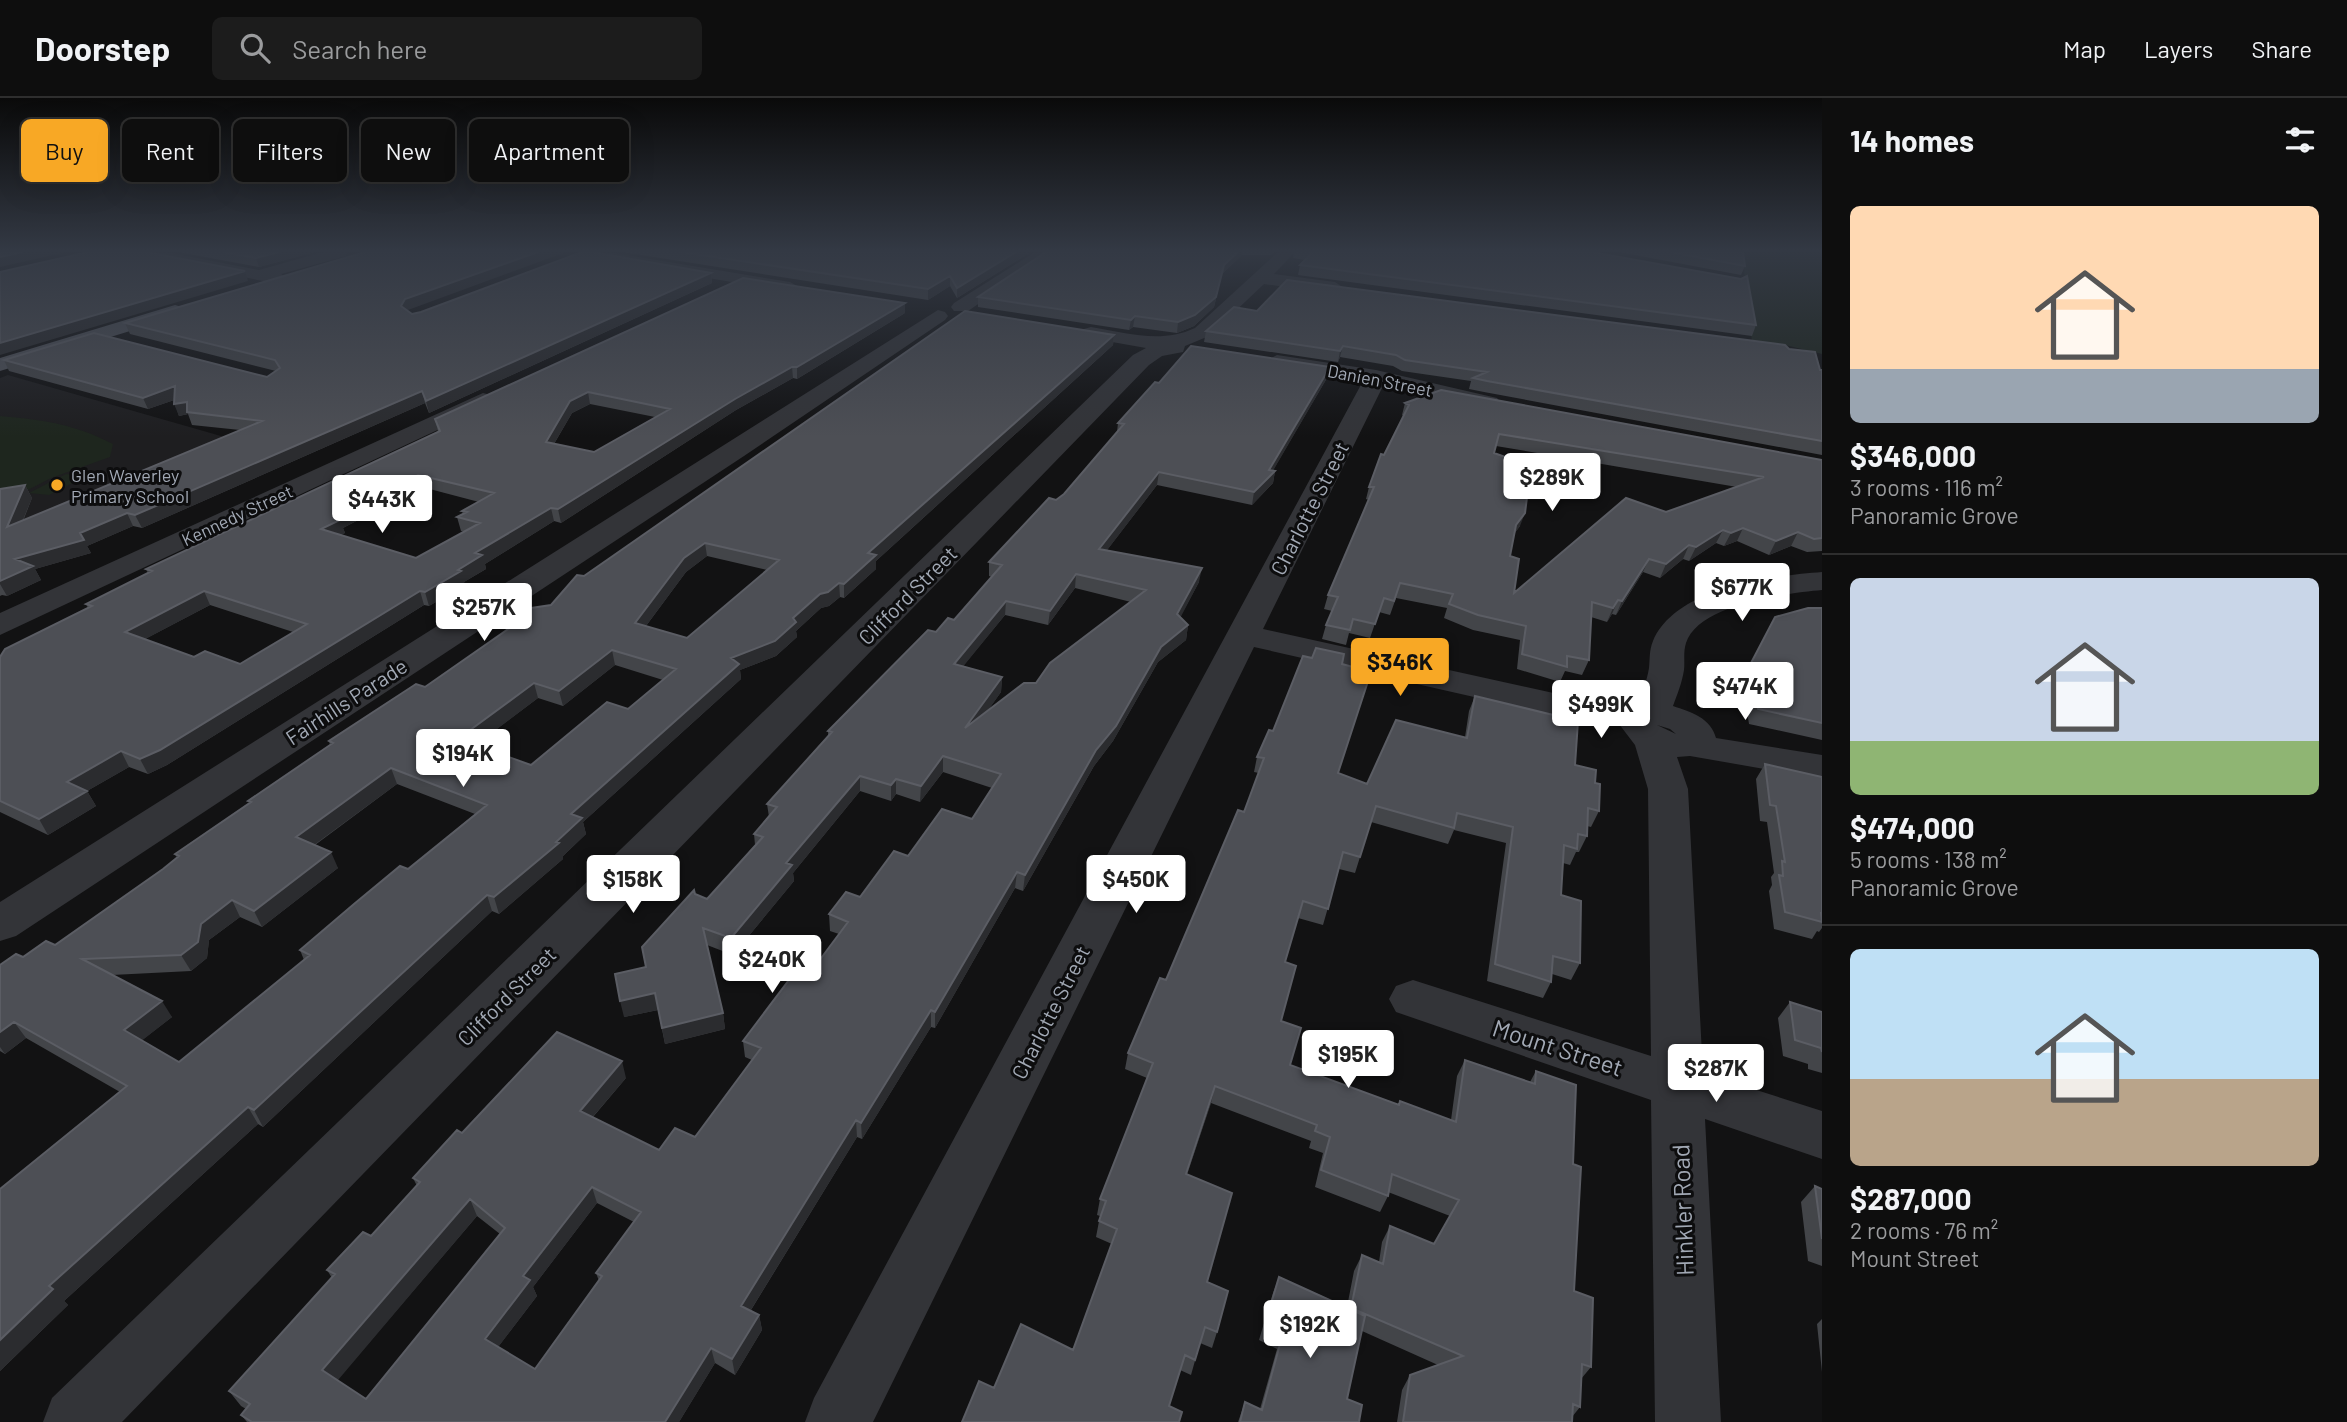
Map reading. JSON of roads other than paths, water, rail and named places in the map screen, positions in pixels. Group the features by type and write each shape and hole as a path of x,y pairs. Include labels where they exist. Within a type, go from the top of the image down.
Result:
{"main road":[{"path":"0,365 166,314"}],"street":[{"name":"Fairhills Parade","path":"0,925 947,314"},
{"path":"1068,330 1155,348 1207,345 1232,314"},
{"path":"99,335 142,346"},
{"name":"Clifford Street","path":"76,1422 1155,348"},
{"name":"Danien Street","path":"1260,359 1376,377 1511,407"},
{"name":"Charlotte Street","path":"838,1422 1376,377"},
{"name":"Kennedy Street","path":"0,625 509,388"},
{"name":"Hinkler Road","path":"1688,1422 1666,676 1670,640 1681,625 1697,612 1773,587 1822,581"},
{"path":"1244,635 1567,707 1668,737 1806,763"},
{"name":"Mount Street","path":"1413,999 1822,1135"}],"place":[{"name":"Glen Waverley Primary School","path":"57,485"}]}
